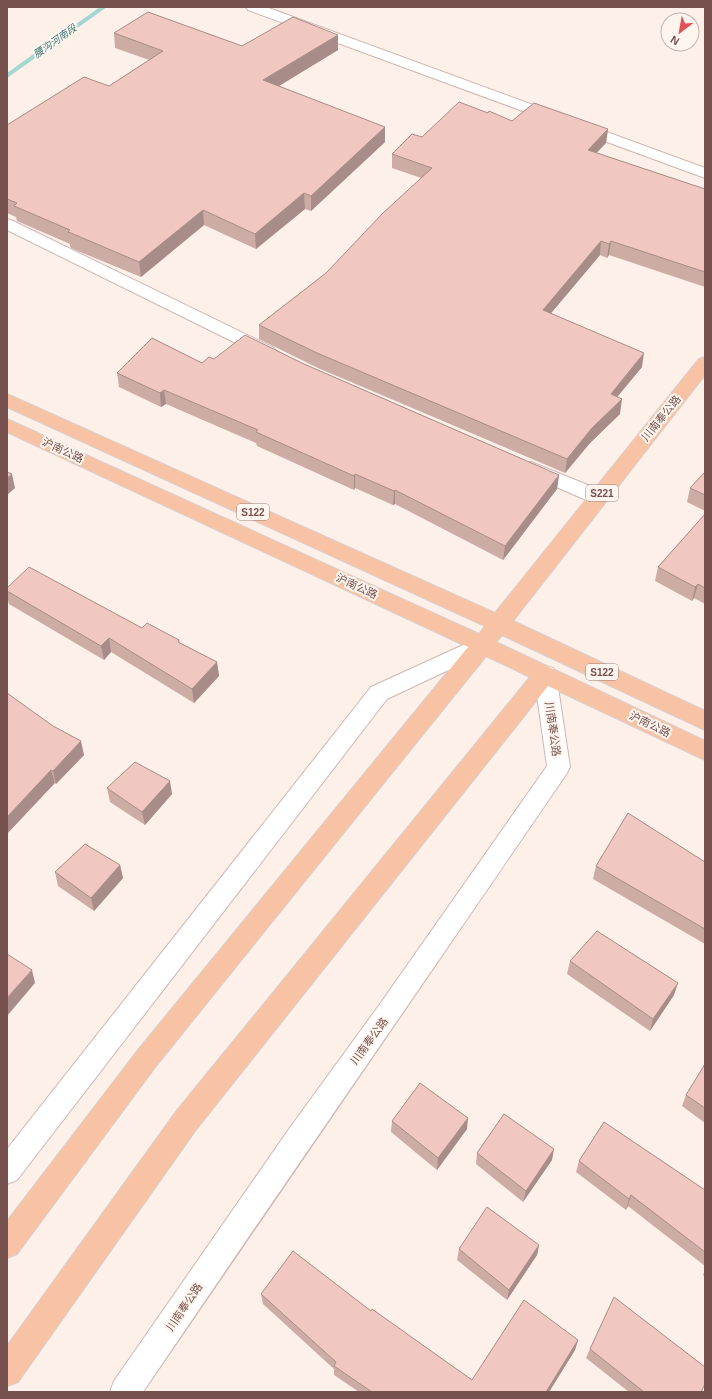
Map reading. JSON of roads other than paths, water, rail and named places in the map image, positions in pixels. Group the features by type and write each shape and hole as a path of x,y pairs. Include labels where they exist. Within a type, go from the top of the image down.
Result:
{"main road":[{"name":"川南奉公路","path":"7,1244 147,1058 483,644 705,363"},
{"name":"沪南公路","path":"7,400 499,624 705,721"},
{"name":"沪南公路","path":"7,425 483,644 705,751"},
{"path":"7,1371 185,1122 545,674 499,624"}],"street":[{"path":"253,7 705,173"},
{"path":"7,224 282,359"},
{"path":"519,463 598,497"},
{"path":"7,1171 378,693 483,644"},
{"name":"川南奉公路","path":"125,1392 299,1138 394,1006 558,768 545,674"}],"waterway":[{"name":"腰沟河南段","path":"7,76 104,7"}]}
